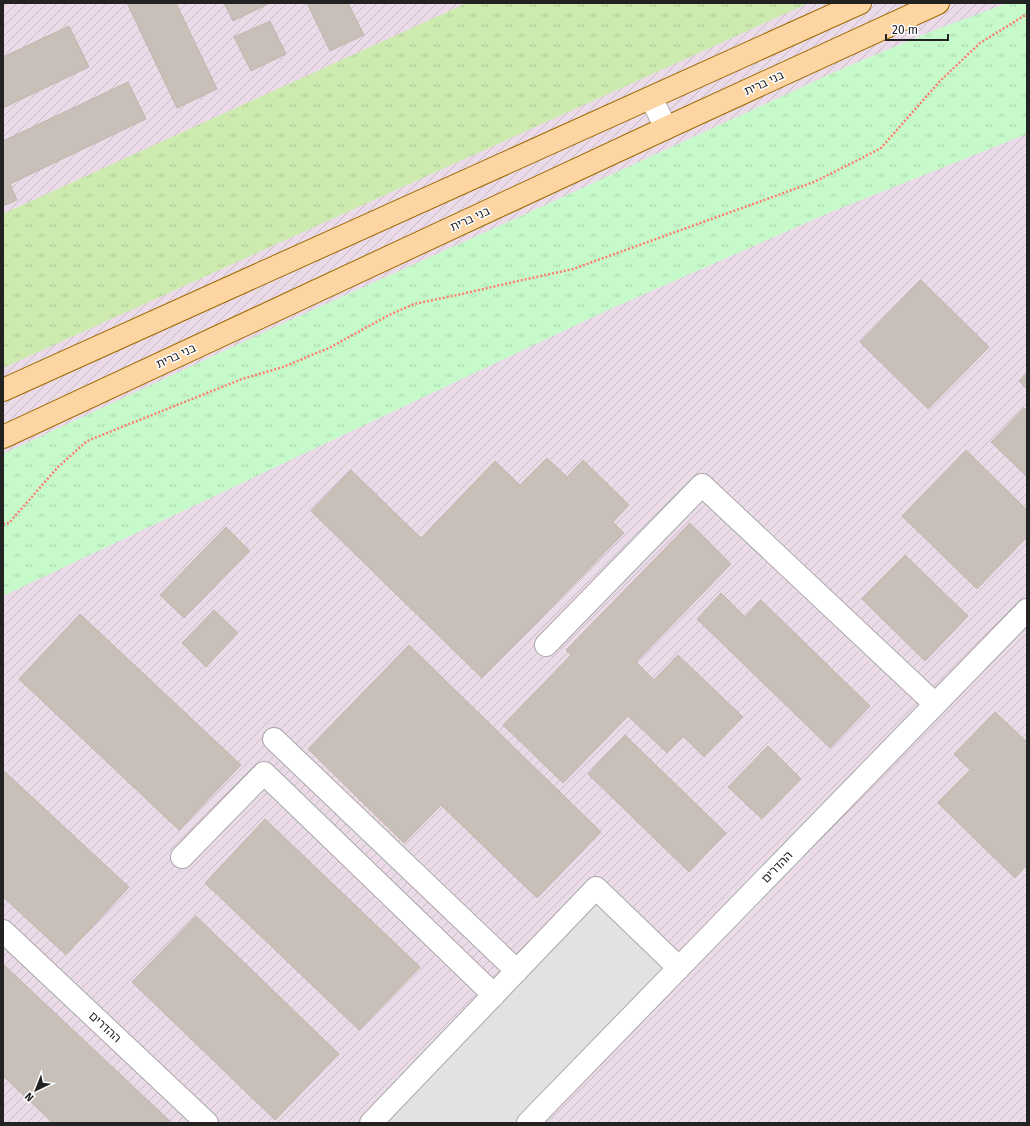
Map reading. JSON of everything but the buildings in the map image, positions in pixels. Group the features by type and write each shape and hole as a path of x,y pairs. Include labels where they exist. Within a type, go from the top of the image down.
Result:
{"main road":[{"path":"3,390 860,3"},
{"name":"בני ברית","path":"3,437 938,3"}],"street":[{"path":"651,98 666,128"},
{"path":"546,645 702,485 935,704"},
{"name":"ההדרים","path":"528,1123 1027,610"},
{"path":"274,740 517,971"},
{"path":"182,857 264,773 494,995"},
{"path":"371,1123 596,888 679,968"},
{"name":"ההדרים","path":"3,931 207,1123"}],"path":[{"path":"3,524 9,523 58,467 87,441 242,379 283,367 329,348 389,315 414,304 574,269 814,182 881,148 940,80 980,43 1027,14"}],"shaded area":[{"path":"3,3 1027,3 1027,1123 3,1123"},
{"path":"596,888 679,968 528,1123 371,1123"}],"green space":[{"path":"467,3 809,3 3,368 3,215"},
{"path":"1008,3 1027,3 1027,134 831,212 606,311 3,596 3,454 286,322 837,71 932,31"}]}
